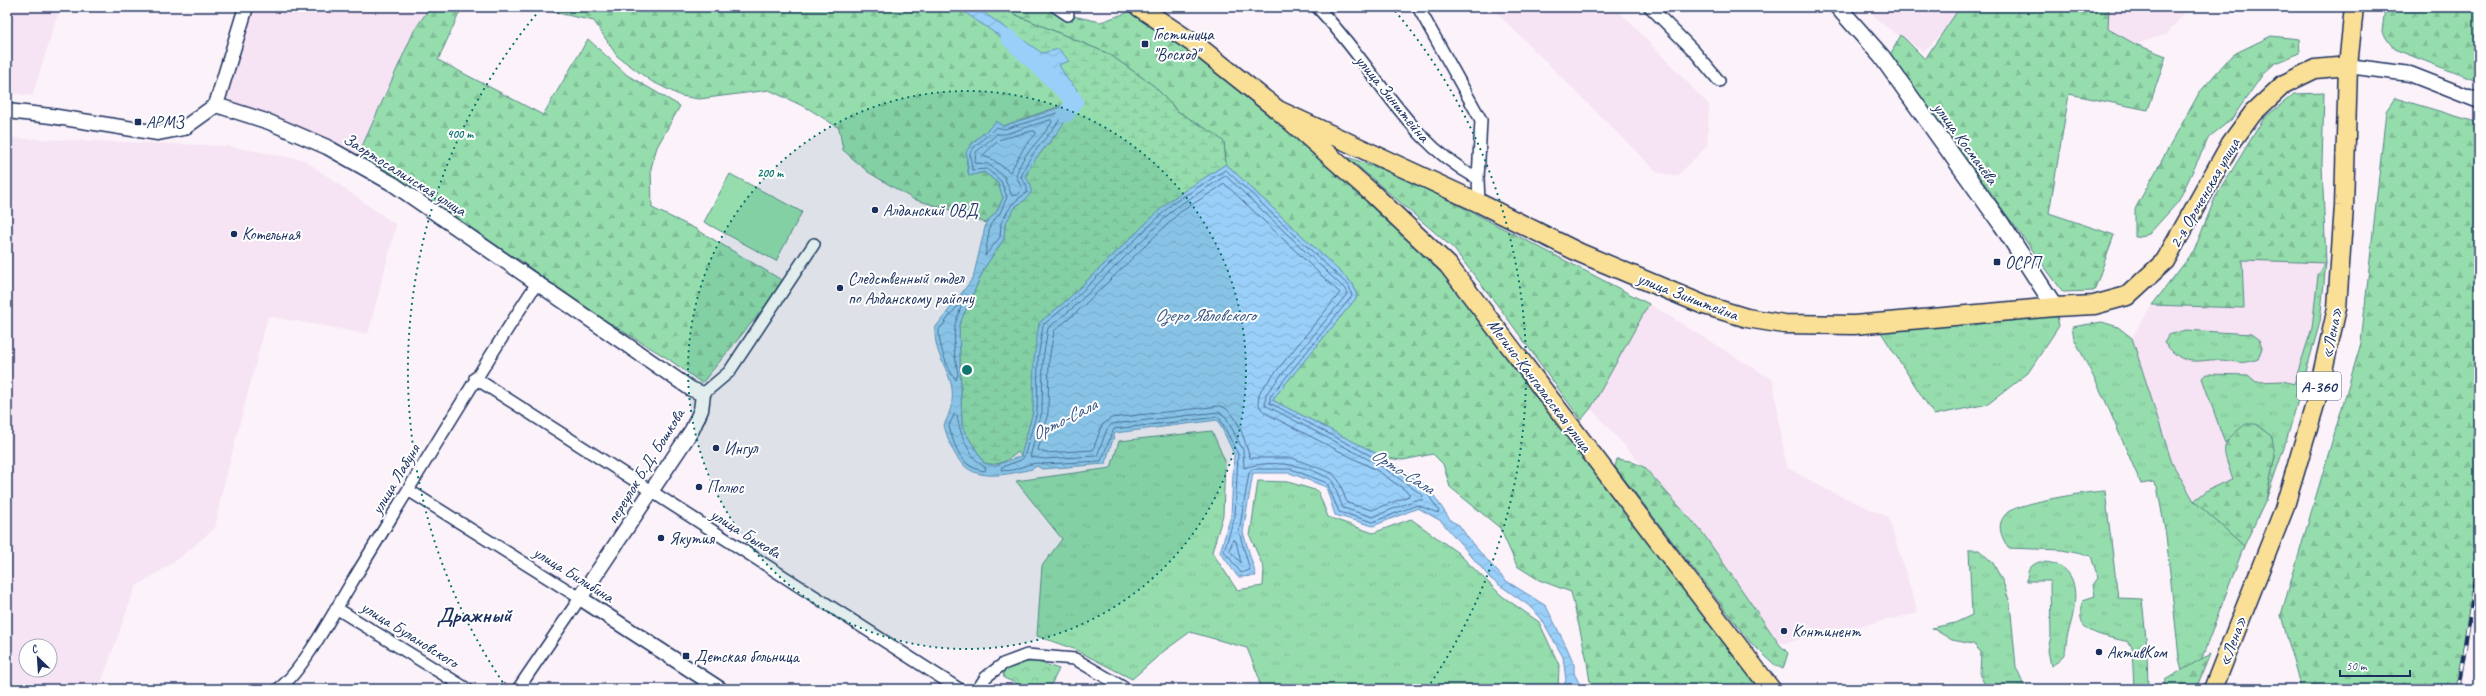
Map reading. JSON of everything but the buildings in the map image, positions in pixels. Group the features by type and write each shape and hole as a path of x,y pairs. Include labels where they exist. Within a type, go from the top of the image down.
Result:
{"main road":[{"name":"Мегино-Кангаласская улица","path":"1138,7 1199,47 1278,110 1373,194 1448,265 1771,689"},
{"name":"улица Космачёва","path":"1838,7 1882,57 2002,225 2055,307"},
{"name":"«Лена»","path":"2213,689 2284,509 2316,400 2338,308 2344,206 2348,66 2354,7"},
{"name":"2-я Ороченская улица","path":"2055,307 2094,305 2127,296 2165,261 2231,143 2253,113 2284,84 2315,69 2348,66"},
{"name":"Мегино-Кангаласская улица","path":"1278,110 1480,203"},
{"name":"улица Зинштейна","path":"1480,203 1580,253 1704,305 1747,318 1784,324 1854,325 2055,307"}],"street":[{"path":"7,111 51,116 158,133 184,128 216,105 246,7"},
{"path":"1056,7 1068,15"},
{"name":"улица Зинштейна","path":"1317,7 1337,28 1422,136 1453,164 1478,179"},
{"path":"1418,7 1481,120 1478,179 1480,203"},
{"path":"1650,7 1694,51 1718,81"},
{"path":"2348,66 2410,74 2479,101"},
{"name":"Заортосалинская улица","path":"216,105 270,122 327,147 393,184 692,390 703,394"},
{"path":"703,394 729,372 814,244"},
{"name":"улица Лабуня","path":"278,689 293,676 336,608 475,378 537,283"},
{"name":"улица Быкова","path":"475,378 650,493 959,689"},
{"name":"переулок Б.Д. Бошкова","path":"518,689 692,430 701,410 703,394"},
{"name":"улица Билибина","path":"408,490 580,598 720,689"},
{"name":"улица Булановского","path":"336,608 466,689"},
{"path":"978,689 986,677 1003,664 1027,655 1075,659 1126,689"}],"shaded area":[{"path":"7,7 60,7 32,96 7,92"},
{"path":"246,7 430,7 414,31 355,162 216,105"},
{"path":"1491,7 1615,7 1709,105 1707,146 1677,176 1657,172"},
{"path":"1867,7 1968,7 1923,52 1881,23"},
{"path":"2109,7 2189,7 2167,34 2135,44 2108,29"},
{"path":"7,138 227,146 304,160 396,225 368,334 268,316 221,495 215,528 178,559 135,587 99,689 7,689"},
{"path":"2242,260 2326,263 2320,322 2305,381 2266,500 2244,546 2194,501 2172,463 2132,338 2152,305 2244,308"},
{"path":"1649,304 1773,380 1786,467 1827,490 1888,517 1918,613 1779,644 1702,532 1591,408"}],"green space":[{"path":"430,7 462,7 438,60 543,115 588,39 627,75 680,106 657,147 651,168 652,208 694,228 785,282 702,383 667,358 568,298 520,260 468,235 355,162 414,31"},
{"path":"548,7 958,7 1016,42 1075,101 1003,126 996,122 971,144 968,149 967,156 969,176 984,172 998,183 1003,198 997,211 986,223 967,215 913,199 868,172 843,150 839,128 809,109 769,90 699,99 681,96 651,81 617,56 594,21 553,12"},
{"path":"958,7 997,7 1109,54 1154,86 1177,111 1215,134 1224,142 1226,164 1169,201 1067,300 1039,323 1033,412 1021,456 1018,452 998,464 984,463 962,427 959,325 985,267 1004,239 1005,224 1016,206 1025,200 1026,177 1031,164 1055,136 1075,101 1016,42"},
{"path":"997,7 1056,7 1068,15 1101,22 1140,8 1160,21 1448,265 1771,689 1591,689 1586,656 1571,592 1539,580 1517,566 1500,528 1450,487 1443,464 1433,454 1403,460 1385,458 1272,400 1357,297 1353,284 1226,164 1224,142 1177,111 1154,86 1109,54"},
{"path":"1960,7 2109,7 2108,29 2135,44 2166,56 2148,110 2069,94 2049,213 2114,235 2094,291 2063,292 1890,55 1901,35 1925,59"},
{"path":"2385,7 2479,7 2479,82 2394,49 2382,32"},
{"path":"2271,36 2299,39 2300,53 2274,64 2263,74 2231,120 2209,137 2178,202 2149,234 2135,237 2135,209 2199,93 2232,55"},
{"path":"2324,93 2322,164 2326,263 2242,260 2244,308 2152,305 2194,251 2215,198 2264,118 2294,94"},
{"path":"2395,98 2479,123 2479,394 2473,437 2479,439 2479,555 2458,689 2301,689 2281,615 2361,343 2386,111"},
{"path":"1347,157 1404,177 1649,304 1591,408 1581,420 1505,315 1453,248"},
{"path":"730,174 802,212 776,261 704,222"},
{"path":"2326,263 2320,322 2286,442 2266,500 2275,455 2236,432 2225,443 2202,378 2206,374 2248,375 2256,382 2283,381 2294,384 2312,328 2318,275"},
{"path":"2055,307 2059,326 2028,373 1988,404 1934,415 1875,323"},
{"path":"2102,322 2118,327 2132,338 2172,463 2194,501 2244,546 2194,679 2186,686 2179,658 2166,535 2157,486 2153,482 2141,484 2105,400 2074,338 2072,327"},
{"path":"2185,330 2251,334 2259,340 2262,348 2258,359 2247,362 2224,360 2187,360 2177,356 2164,343 2169,335"},
{"path":"2246,424 2256,424 2272,437 2275,455 2266,500 2244,546 2194,501 2209,489 2233,479 2226,460 2225,448 2231,437"},
{"path":"1212,431 1225,461 1223,515 1212,552 1237,590 1263,586 1264,569 1250,536 1258,481 1288,482 1318,491 1328,517 1373,533 1411,519 1458,553 1502,596 1539,622 1559,665 1558,689 1260,689 1258,675 1247,648 1190,632 1164,651 1132,679 1074,649 1037,636 1042,566 1062,539 1016,481 1111,468 1119,441"},
{"path":"1617,459 1630,461 1644,467 1702,532 1779,644 1788,653 1783,669 1775,665 1750,642 1615,467"},
{"path":"2105,491 2118,598 2142,599 2147,649 2148,689 2134,689 2132,647 2129,642 2100,635 2087,629 2083,624 2081,615 2083,600 2095,596 2093,585 2098,578 2091,556 2062,550 2008,548 2001,532 2001,521 2008,512 2016,508 2055,498"},
{"path":"1969,550 1979,550 1993,563 2003,582 2010,603 2016,667 2026,689 1986,689 1980,673 1981,652 1973,644 1952,640 1932,628 1955,623 1972,615"},
{"path":"2039,562 2053,563 2063,568 2070,575 2074,584 2074,607 2064,654 2051,666 2048,650 2051,636 2050,581 2027,581 2029,569"},
{"path":"2210,654 2196,689 2163,689 2165,680"},
{"path":"1035,661 1059,669 1049,689 1029,689 1004,678 1003,672 1011,665"}],"water":[{"name":"Озеро Ябловского","path":"957,7 973,7 980,10 1042,53 1059,49 1069,61 1059,65 1068,80 1077,89 1075,102 1070,113 1038,156 1025,177 1031,184 1031,193 1025,200 1016,206 1005,224 1004,239 985,267 959,325 962,427 984,463 994,466 1021,456 1033,412 1034,359 1039,323 1067,300 1169,201 1226,164 1353,284 1357,297 1272,400 1385,458 1428,487 1451,521 1459,525 1471,542 1505,580 1546,606 1574,664 1574,673 1582,689 1563,689 1566,680 1563,657 1541,618 1528,605 1491,579 1441,521 1418,508 1373,526 1335,515 1326,487 1290,473 1253,473 1243,532 1256,576 1238,577 1220,552 1231,516 1234,454 1218,420 1115,433 1105,464 1042,469 1037,466 1032,469 999,475 986,475 974,472 965,466 957,457 950,443 944,425 950,409 952,396 951,384 939,353 936,342 935,328 973,278 986,223 997,211 1003,198 998,183 984,172 969,176 966,152 972,144 996,121 1003,126 1068,105 1071,90 1058,74 1036,56 1021,51"}],"waterway":[{"name":"Орто-Сала","path":"1009,38 1075,101 1066,114"}],"railway":[{"path":"2458,689 2479,560"}],"place":[{"name":"Гостиница \"Восход\"","path":"1145,44"},
{"name":"АРМЗ","path":"138,122"},
{"name":"Алданский ОВД","path":"875,210"},
{"name":"Котельная","path":"234,234"},
{"name":"ОСРП","path":"1997,262"},
{"name":"Следственный отдел по Алданскому району","path":"840,288"},
{"name":"Ингул","path":"716,448"},
{"name":"Полюс","path":"699,487"},
{"name":"Якутия","path":"661,538"},
{"name":"Континент","path":"1784,631"},
{"name":"АктивКом","path":"2099,652"},
{"name":"Детская больница","path":"686,656"}],"district":[{"name":"Дражный","path":"474,615"}]}
